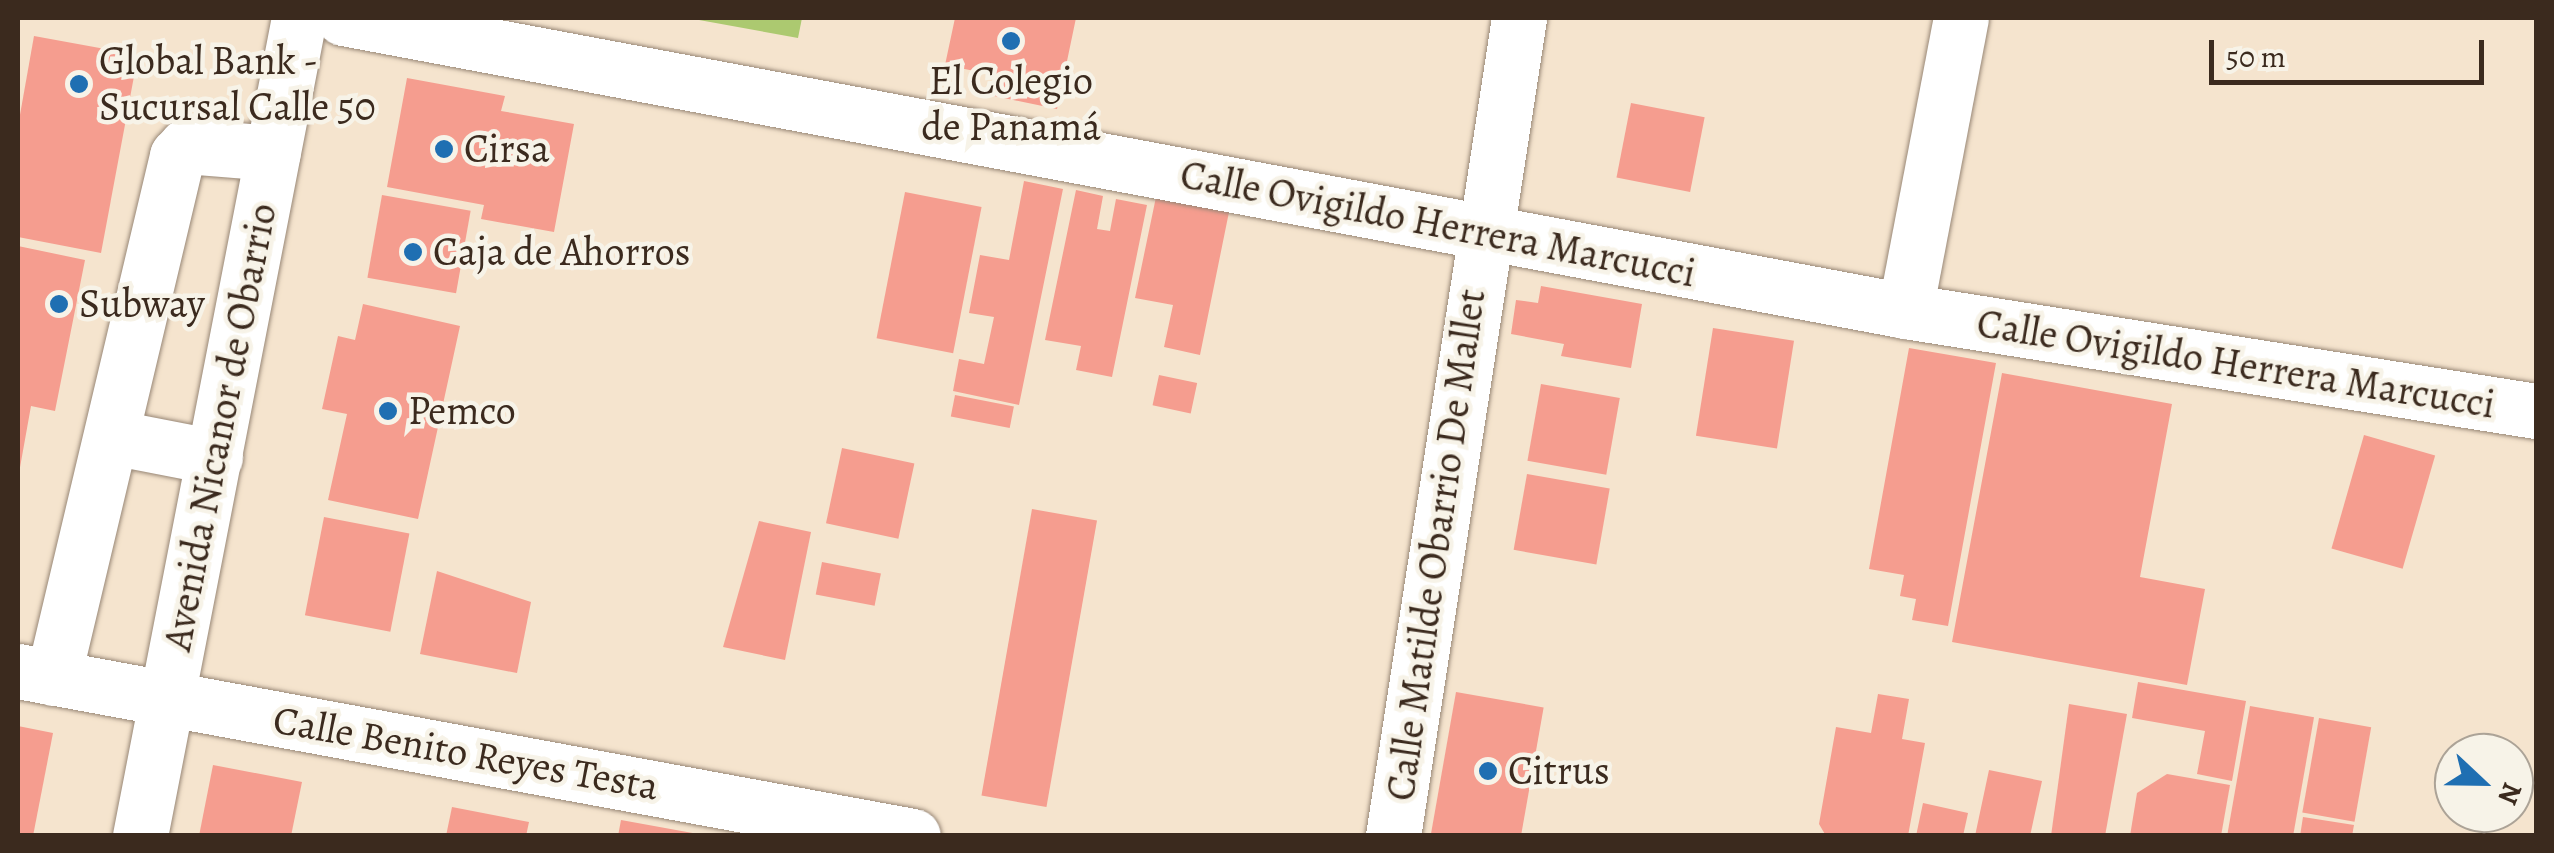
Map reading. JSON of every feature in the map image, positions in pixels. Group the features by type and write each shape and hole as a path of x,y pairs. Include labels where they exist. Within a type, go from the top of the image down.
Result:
{"street":[{"name":"Avenida Nicanor de Obarrio","path":"140,836 299,18"},
{"name":"Calle Ovigildo Herrera Marcucci","path":"343,18 1905,311 2536,411"},
{"name":"Calle Matilde Obarrio De Mallet","path":"1393,836 1482,233 1518,18"},
{"path":"1905,311 1961,18"},
{"path":"35,674 112,437 176,156 186,146 273,153"},
{"path":"112,437 215,457"},
{"name":"Calle Benito Reyes Testa","path":"35,674 782,824 914,836"}],"green space":[{"path":"688,18 802,18 798,38"}],"building":[{"name":"El Colegio de Panamá","path":"955,18 1076,18 1057,109 994,96 999,76 945,65"},
{"path":"34,36 138,55 101,253 18,237 18,126"},
{"path":"407,78 505,96 501,111 574,124 554,232 481,219 484,205 387,187"},
{"path":"1631,103 1705,117 1690,192 1616,178"},
{"path":"1024,181 1063,189 1019,405 953,391 959,359 984,364 994,317 969,313 980,255 1009,260"},
{"path":"1076,190 1103,196 1097,229 1110,231 1116,199 1147,205 1112,377 1076,370 1081,346 1045,340"},
{"path":"905,192 982,207 953,353 877,338"},
{"name":"Caja de Ahorros","path":"382,195 471,211 456,293 367,278"},
{"path":"1156,197 1229,212 1200,355 1164,347 1173,305 1135,298"},
{"path":"18,246 85,260 55,411 31,406 19,473"},
{"path":"1541,286 1642,304 1631,368 1561,356 1564,344 1511,334 1516,300 1538,303"},
{"name":"Pemco","path":"363,304 460,326 418,519 328,500 347,414 322,409 338,336 355,340"},
{"path":"1713,328 1794,341 1777,448 1696,436"},
{"path":"1909,348 1996,363 1948,626 1912,620 1916,599 1900,596 1904,575 1869,569"},
{"path":"2002,373 2172,404 2140,577 2205,589 2187,685 1952,642"},
{"path":"1159,375 1197,383 1191,413 1153,405"},
{"path":"1541,384 1620,398 1606,475 1527,461"},
{"path":"955,395 1014,406 1010,428 951,417"},
{"path":"2364,435 2435,455 2403,569 2331,548"},
{"path":"842,448 914,463 898,539 826,523"},
{"path":"1527,474 1610,489 1596,564 1514,550"},
{"path":"1032,509 1097,520 1046,807 981,796"},
{"path":"324,517 409,534 390,632 305,615"},
{"path":"759,521 811,532 785,660 723,647"},
{"path":"822,562 881,573 875,606 816,594"},
{"path":"437,571 531,602 517,673 420,654"},
{"path":"2138,682 2246,701 2232,781 2197,774 2205,731 2132,718"},
{"name":"Citrus","path":"1456,692 1544,707 1521,836 1431,836"},
{"path":"1878,694 1909,699 1902,739 1925,743 1908,836 1826,836 1819,824 1836,727 1871,733"},
{"path":"2069,704 2127,714 2105,836 2051,836"},
{"path":"2250,706 2314,717 2293,836 2227,836"},
{"path":"2319,718 2371,727 2355,822 2302,813"},
{"path":"18,726 53,733 33,836 18,836"},
{"path":"213,765 302,782 291,836 199,836"},
{"path":"1989,770 2042,781 2030,836 1975,836"},
{"path":"2167,774 2230,785 2221,836 2130,836 2137,793"},
{"path":"1923,803 1968,813 1963,836 1916,836"},
{"path":"452,807 529,822 526,836 446,836"},
{"path":"2303,817 2354,825 2352,836 2300,836"},
{"path":"621,820 698,834 698,836 618,836"}],"place":[{"name":"El Colegio de Panamá","path":"1011,41"},
{"name":"Global Bank - Sucursal Calle 50","path":"79,84"},
{"name":"Cirsa","path":"444,149"},
{"name":"Caja de Ahorros","path":"413,252"},
{"name":"Subway","path":"59,304"},
{"name":"Pemco","path":"388,411"},
{"name":"Citrus","path":"1488,771"}]}
